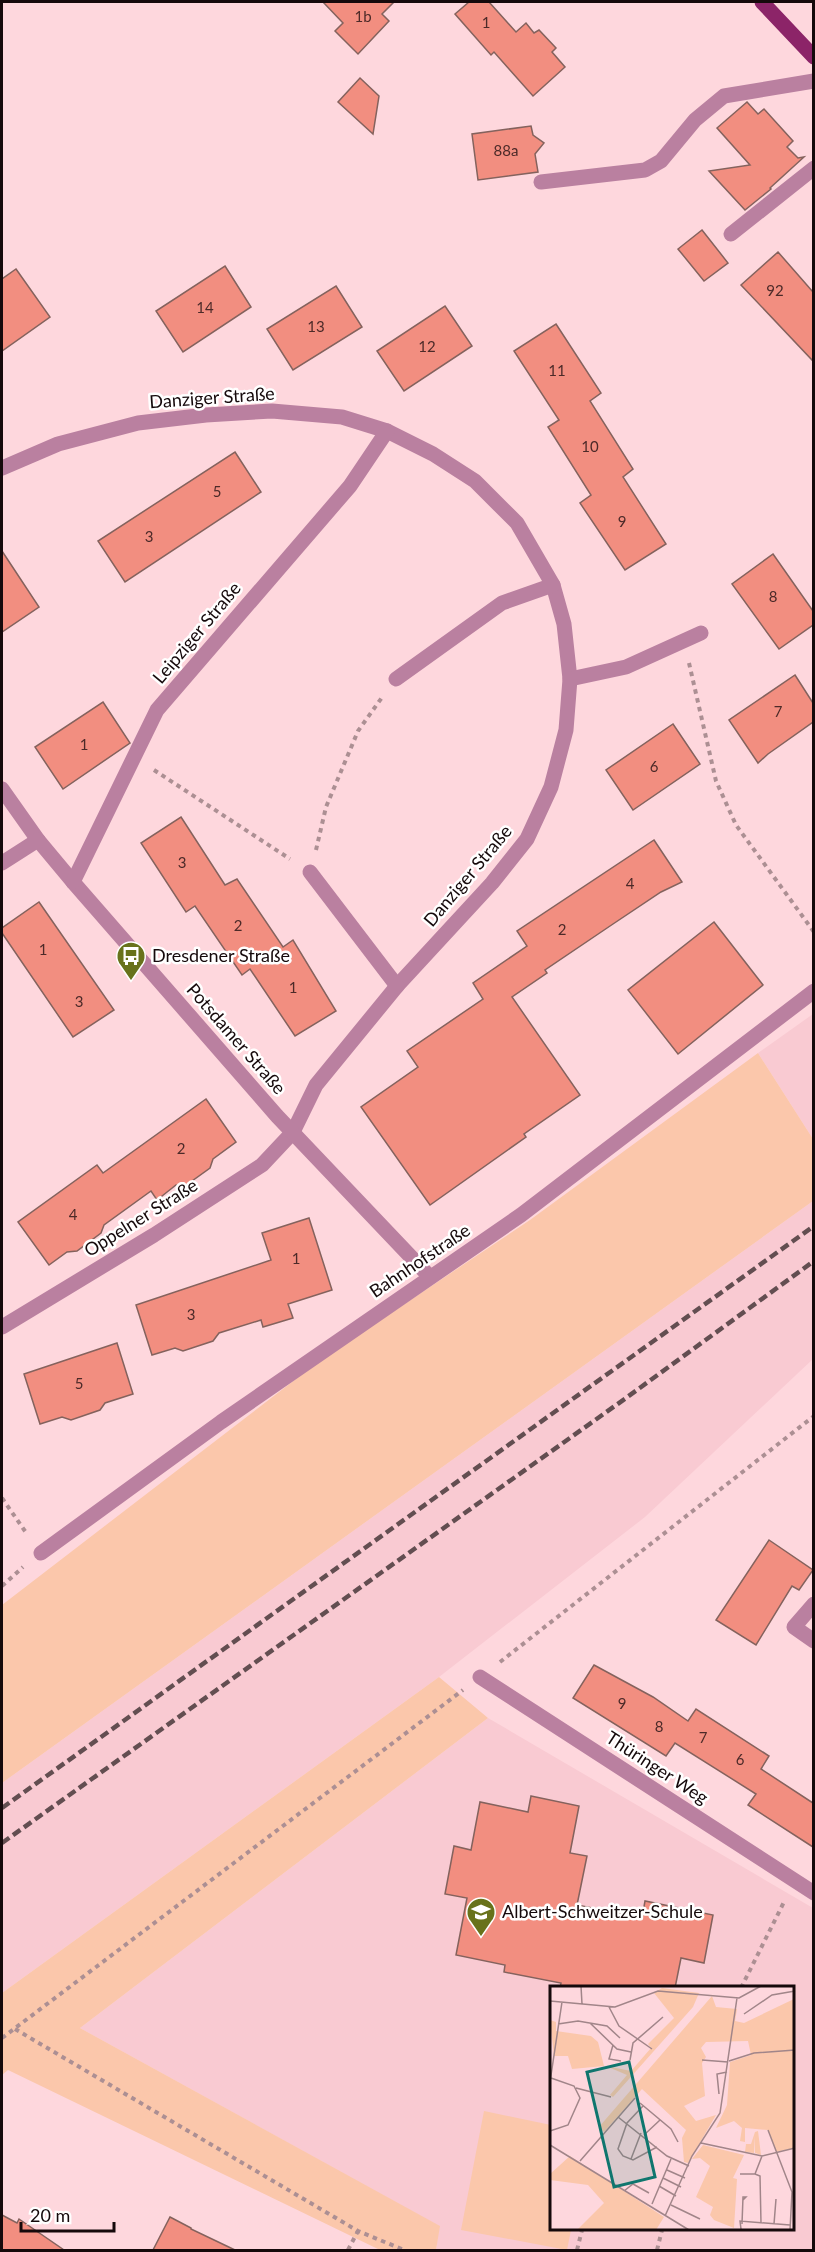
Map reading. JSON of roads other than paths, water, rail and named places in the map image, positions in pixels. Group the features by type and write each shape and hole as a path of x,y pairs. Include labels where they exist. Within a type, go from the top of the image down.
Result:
{"main road":[{"path":"762,2 813,57"}],"street":[{"path":"541,182 645,170 661,161 695,120 724,96 813,81"},
{"path":"731,234 813,168"},
{"name":"Danziger Straße","path":"2,468 58,444 138,423 206,415 272,411 342,417 387,431 433,454 475,482 517,523 553,585 564,624 570,679 567,730 551,787 527,838 492,883 397,986 316,1085 293,1132"},
{"name":"Leipziger Straße","path":"72,882 158,710 350,486 387,431"},
{"path":"396,679 502,603 553,585"},
{"path":"570,679 626,667 701,633"},
{"name":"Potsdamer Straße","path":"2,789 38,840 72,882 293,1132 430,1276"},
{"path":"2,863 38,840"},
{"path":"310,872 397,986"},
{"name":"Bahnhofstraße","path":"41,1552 221,1422 521,1215 813,991"},
{"name":"Oppelner Straße","path":"2,1327 154,1235 262,1164 293,1132"},
{"path":"813,1604 794,1627 813,1641"},
{"name":"Thüringer Weg","path":"480,1677 813,1893"}],"railway":[{"path":"2,1808 814,1226"},
{"path":"2,1843 626,1398 814,1261"}],"place":[{"name":"Dresdener Straße","path":"131,982"},
{"name":"Albert-Schweitzer-Schule","path":"481,1938"}]}
